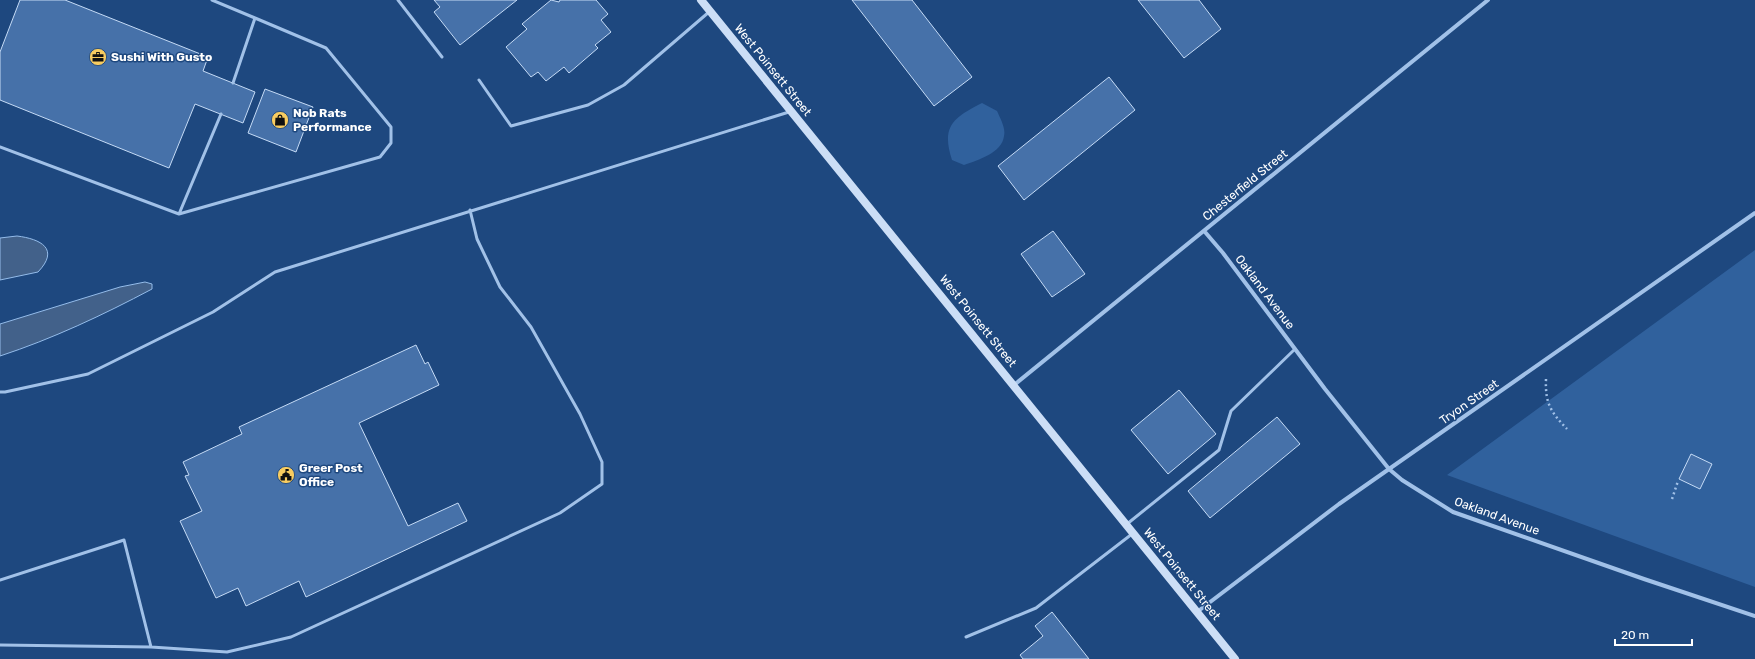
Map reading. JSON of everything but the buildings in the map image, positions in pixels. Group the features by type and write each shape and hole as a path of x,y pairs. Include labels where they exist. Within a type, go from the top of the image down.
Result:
{"main road":[{"name":"West Poinsett Street","path":"701,0 1235,659"}],"street":[{"name":"Chesterfield Street","path":"1014,385 1205,232 1488,0"},
{"name":"Tryon Street","path":"1197,612 1339,504 1755,213"},
{"name":"Oakland Avenue","path":"1205,232 1389,469 1402,480 1453,512 1755,616"}],"lane":[{"path":"0,147 180,214 380,157 391,143 391,127 326,48 212,0"},
{"path":"398,0 442,57"},
{"path":"480,80 511,126 588,105 624,85 710,11"},
{"path":"233,83 255,18"},
{"path":"0,392 88,374 213,312 275,272 791,111"},
{"path":"180,214 221,114"},
{"path":"0,645 151,647 227,652 291,637 560,513 602,484 602,462 580,414 531,327 500,287 477,239 470,210"},
{"path":"1127,524 1219,450 1231,411 1295,349"},
{"path":"966,637 1036,608 1134,533"},
{"path":"0,580 124,540 151,647"}],"path":[{"path":"1546,379 1545,393 1548,406 1567,429"},
{"path":"1672,499 1678,481"}],"shaded area":[{"path":"982,103 997,111 1004,130 1004,136 999,147 994,151 976,161 964,165 952,160 948,139 949,131 952,124 964,113"},
{"path":"17,236 26,237 45,246 47,257 38,272 0,280 0,238"},
{"path":"1755,250 1755,587 1447,475"},
{"path":"145,282 152,284 152,289 77,326 0,356 0,324 120,287"}],"place":[{"name":"Sushi With Gusto","path":"98,57"},
{"name":"Nob Rats Performance","path":"280,120"},
{"name":"Greer Post Office","path":"286,475"}]}
